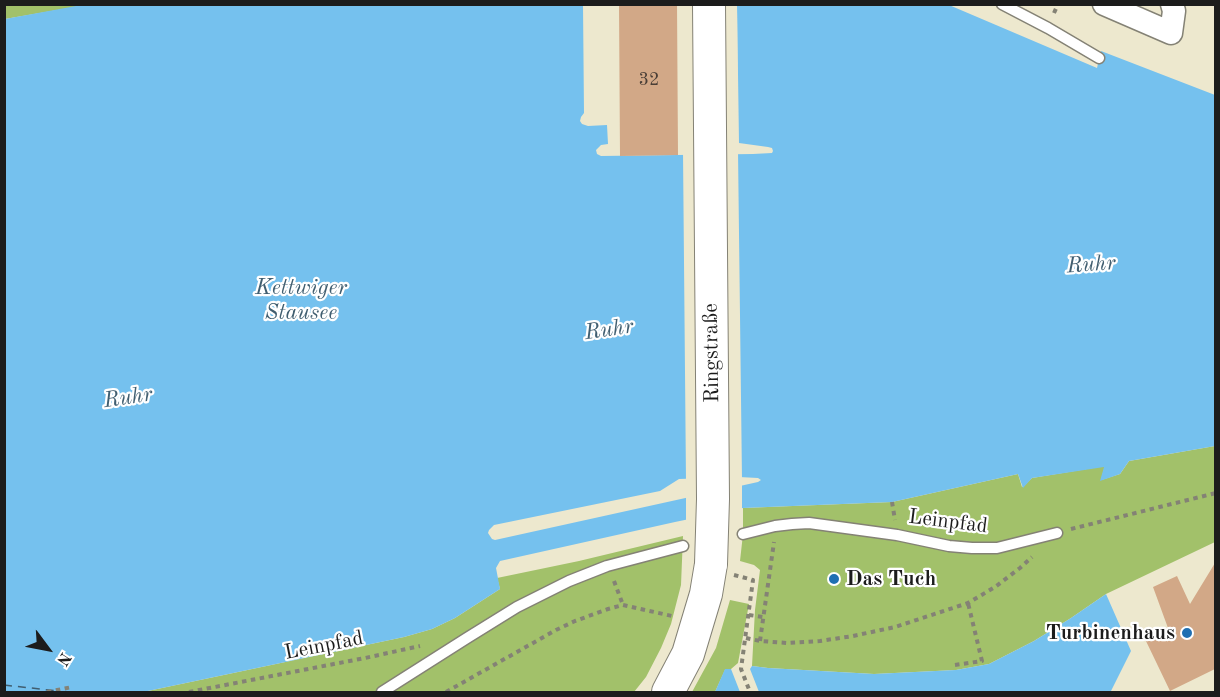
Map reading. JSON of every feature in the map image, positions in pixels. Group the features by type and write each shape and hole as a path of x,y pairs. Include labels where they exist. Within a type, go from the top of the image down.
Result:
{"main road":[{"name":"Ringstraße","path":"668,693 688,654 703,604 711,564 713,499 709,4"}],"street":[{"path":"1104,4 1171,33 1174,11 1172,4"}],"lane":[{"path":"1002,4 1099,58"},
{"name":"Leinpfad","path":"743,534 775,526 808,523 897,535 972,549 997,548 1057,533"},
{"path":"382,693 517,608 569,581 607,566 683,546"}],"path":[{"path":"746,638 788,643 853,636 895,627 968,603 1020,568 1057,533 1215,493"},
{"path":"760,641 775,526"},
{"path":"615,585 623,606"},
{"path":"750,693 741,669 752,589"},
{"path":"955,665 982,661 968,603"},
{"path":"446,693 556,630 596,613 623,606 674,617"},
{"path":"749,615 763,617"},
{"name":"Leinpfad","path":"189,693 422,646"},
{"path":"47,693 59,692 72,687"}],"green space":[{"path":"5,4 87,4 87,5 5,19"},
{"path":"1215,446 1215,542 1106,594 1034,641 989,664 956,670 874,674 752,666 760,570 754,565 740,561 743,508 892,502 1018,474 1022,487 1032,478 1105,466 1101,480 1120,474 1129,461"},
{"path":"683,536 681,585 671,624 646,677 634,692 143,692 404,637 432,629 455,618 500,589 497,578"},
{"path":"730,600 749,604 738,663 731,669 725,670 715,692 692,692 716,648"}],"water":[{"name":"Kettwiger Stausee","path":"87,4 583,5 584,113 580,121 588,126 607,125 608,144 601,145 596,150 601,156 772,153 772,148 739,143 737,5 949,5 1097,68 1101,51 1215,95 1215,446 1129,461 1120,474 1100,481 1104,467 1032,478 1023,488 1018,474 892,502 743,508 500,561 496,568 500,589 455,618 432,629 404,637 143,692 5,692 5,19","holes":["758,478 761,480 758,482 495,540 488,533 494,525 660,491 679,479"]},
{"path":"1106,594 1131,651 1111,691 715,692 725,669 750,669 752,666 874,674 956,670 989,664 1034,641"}],"pier":[{"path":"734,5 737,5 738,145 736,143"},
{"path":"738,151 742,480 686,482 683,152"},
{"path":"742,483 742,511 686,523 686,495"},
{"path":"731,669 750,669 759,692 740,692"}],"building":[{"path":"619,4 677,4 678,155 620,156"},
{"name":"Turbinenhaus","path":"1215,563 1215,669 1170,691 1145,639 1168,628 1153,587 1177,576 1190,604"}],"ferry route":[{"path":"4,685 58,691"}],"place":[{"name":"Das Tuch","path":"834,579"},
{"name":"Turbinenhaus","path":"1187,633"}],"water label":[{"name":"Ruhr","path":"1091,265"},
{"name":"Ruhr","path":"609,330"},
{"name":"Ruhr","path":"128,398"}]}
